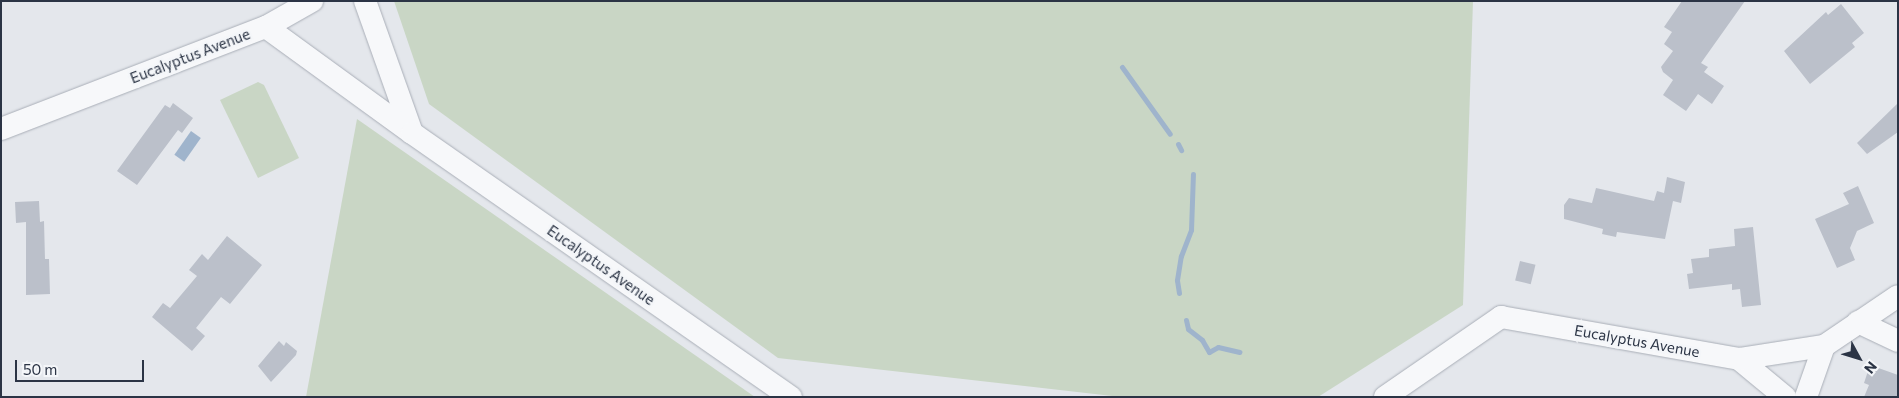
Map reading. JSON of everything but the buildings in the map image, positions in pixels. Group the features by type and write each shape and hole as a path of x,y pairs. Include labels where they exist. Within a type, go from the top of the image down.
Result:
{"street":[{"path":"266,27 291,7 312,1"},
{"path":"365,1 368,18 412,133"},
{"name":"Eucalyptus Avenue","path":"1,129 266,27 412,133 790,397"},
{"name":"Eucalyptus Avenue","path":"1385,397 1501,317 1739,359 1824,346 1898,296"},
{"path":"1858,322 1898,341"},
{"path":"1806,397 1824,346"},
{"path":"1739,359 1785,397"}],"green space":[{"path":"394,1 1473,1 1463,305 1318,397 1121,397 778,358 429,104"},
{"path":"258,82 264,85 299,158 258,178 220,100"},
{"path":"357,119 755,397 306,397"}],"water":[{"path":"191,131 201,138 184,162 174,155"}],"waterway":[{"path":"1122,67 1170,134"},
{"path":"1178,144 1181,150"},
{"path":"1179,293 1177,280 1181,256 1191,230 1193,174"},
{"path":"1186,320 1188,329 1202,340 1209,352 1218,347 1239,352"}]}
